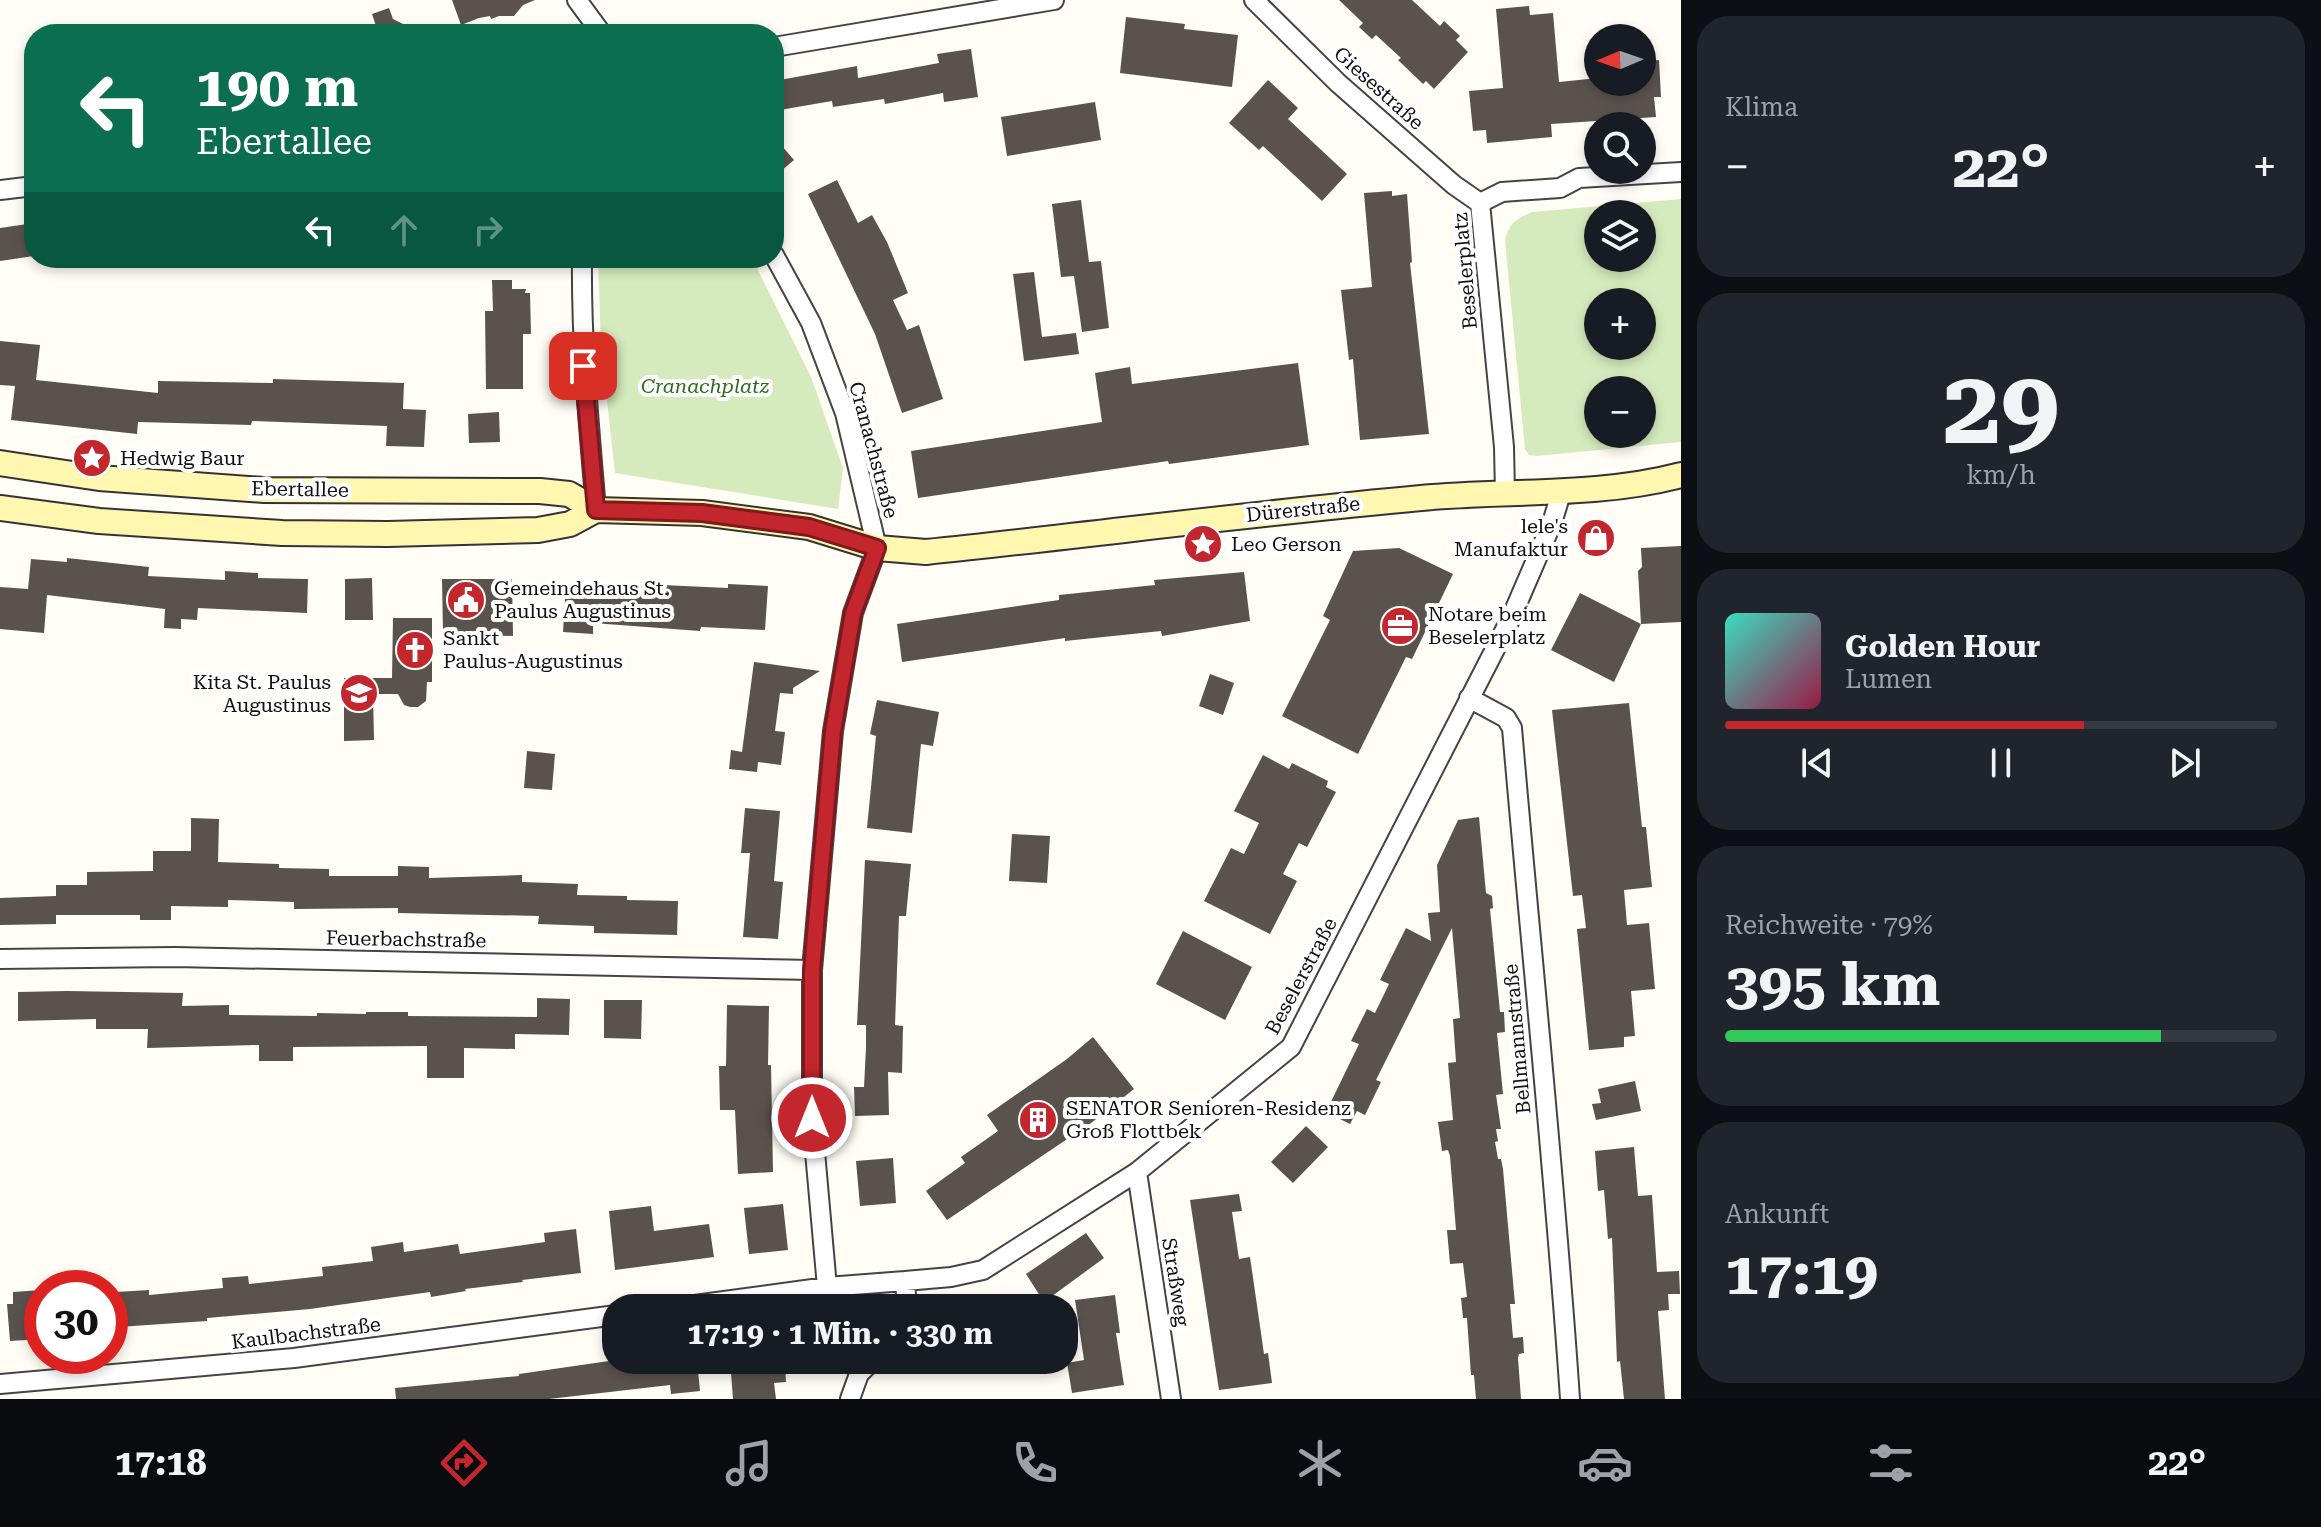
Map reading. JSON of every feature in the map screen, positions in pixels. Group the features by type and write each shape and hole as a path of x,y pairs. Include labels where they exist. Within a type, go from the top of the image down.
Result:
{"main road":[{"name":"Ebertallee","path":"0,463 99,478 264,490 540,491 569,494 596,510 702,513 809,527 877,548"},
{"name":"Dürerstraße","path":"877,548 926,552 1272,511 1623,487 1681,475"},
{"name":"Ebertallee","path":"0,508 129,523 282,533 388,534 538,530 570,524 596,510"}],"street":[{"path":"577,0 595,24"},
{"path":"784,45 1054,0"},
{"name":"Giesestraße","path":"1254,0 1338,83 1454,185 1480,203"},
{"name":"Beselerplatz","path":"1505,493 1504,447 1480,203 1502,192 1560,188 1579,178 1681,172"},
{"path":"0,190 24,187"},
{"path":"582,268 584,388 596,510"},
{"name":"Cranachstraße","path":"781,268 811,323 845,413 877,548 853,613 833,731 812,970 812,1118 827,1287"},
{"name":"Beselerstraße","path":"905,1281 951,1277 983,1270 1137,1172 1291,1047 1511,618 1552,523 1562,490"},
{"name":"Bellmannstraße","path":"1469,698 1506,718 1512,728 1570,1399"},
{"name":"Feuerbachstraße","path":"0,959 191,957 812,970"},
{"name":"Straßweg","path":"1137,1172 1171,1399"},
{"path":"775,1294 905,1281 906,1294"},
{"name":"Kaulbachstraße","path":"0,1384 294,1358 602,1317"},
{"path":"850,1399 859,1374"}],"green space":[{"path":"1681,199 1681,442 1656,444 1656,376 1584,376 1584,448 1619,448 1529,455 1525,449 1505,240 1514,222 1532,212 1584,207 1584,272 1656,272 1656,201"},
{"name":"Cranachplatz","path":"598,268 757,268 811,377 843,468 838,509 615,473 601,347"}],"building":[{"path":"452,0 535,0 523,5 514,16 491,19 490,16 461,24"},
{"path":"1339,0 1412,0 1440,26 1444,21 1460,36 1456,40 1468,52 1434,89 1426,81 1423,84 1376,35 1372,39 1359,27 1363,23"},
{"path":"1529,6 1530,15 1553,13 1559,82 1584,79 1584,96 1656,96 1656,60 1659,60 1661,97 1654,97 1656,112 1584,112 1584,122 1551,124 1552,137 1487,143 1486,130 1473,131 1469,91 1503,88 1496,9"},
{"path":"389,8 393,19 403,24 375,24 372,14"},
{"path":"1126,17 1185,24 1184,29 1238,35 1232,87 1120,73"},
{"path":"971,49 978,97 944,102 943,93 885,104 884,99 833,107 832,101 784,109 784,79 857,66 858,78 939,63 937,54"},
{"path":"1268,80 1298,108 1288,119 1347,174 1322,201 1263,146 1259,150 1229,123"},
{"path":"1095,102 1101,140 1007,156 1001,117"},
{"path":"784,148 794,160 784,168"},
{"path":"837,180 858,223 872,215 887,242 908,293 893,300 907,330 919,325 943,399 902,413 875,334 808,194"},
{"path":"1392,191 1392,196 1407,194 1410,263 1429,434 1360,440 1353,359 1349,360 1341,290 1372,287 1364,193"},
{"path":"1081,200 1089,262 1101,261 1109,328 1082,332 1074,276 1061,277 1052,204"},
{"path":"24,224 24,257 0,261 0,228"},
{"path":"1034,272 1042,337 1076,333 1079,354 1024,361 1013,274"},
{"path":"492,280 512,280 512,289 526,289 525,293 530,293 531,334 523,334 523,389 486,389 485,311 493,311"},
{"path":"0,341 40,345 36,380 158,393 158,381 273,383 273,379 404,383 403,409 426,410 424,447 386,446 387,426 252,421 251,425 138,422 137,434 11,420 15,386 0,385"},
{"path":"1298,363 1309,445 1169,464 1168,461 918,498 911,451 1102,422 1095,373 1130,367 1132,384"},
{"path":"499,412 500,442 469,443 468,414"},
{"path":"1681,546 1681,622 1641,624 1638,571 1642,567 1641,548"},
{"path":"1399,548 1453,574 1412,659 1406,657 1358,754 1282,716 1330,620 1323,616 1353,551"},
{"path":"67,558 149,567 148,576 225,580 225,571 258,573 258,578 308,579 307,613 198,608 197,620 181,619 181,629 164,628 165,609 47,595 44,633 0,629 0,587 28,589 31,559 67,562"},
{"path":"1244,572 1250,621 1162,636 1161,631 1065,641 1065,638 902,662 897,624 1059,600 1059,595 1155,585 1154,580"},
{"path":"372,578 373,620 345,620 345,579"},
{"path":"442,579 512,579 513,636 477,635 477,632 443,633"},
{"path":"566,583 728,588 728,584 768,586 765,630 701,627 700,631 593,623 593,634 563,632"},
{"path":"1580,593 1641,624 1614,682 1551,650"},
{"path":"393,618 432,618 432,682 427,682 426,701 418,707 410,707 404,705 398,694 373,694 374,740 344,741 344,678 392,678"},
{"path":"754,662 820,671 793,688 793,694 780,693 775,731 785,732 781,765 758,762 757,772 729,769 731,750 742,752"},
{"path":"1210,674 1234,683 1223,715 1199,706"},
{"path":"877,700 939,712 933,746 921,744 912,833 867,828 876,736 870,734"},
{"path":"1629,703 1642,827 1646,827 1652,887 1624,890 1627,925 1649,923 1655,989 1631,991 1635,1036 1624,1037 1624,1047 1589,1050 1577,929 1586,928 1582,895 1573,896 1552,710"},
{"path":"527,751 555,754 552,790 524,788"},
{"path":"1263,755 1289,769 1292,763 1328,781 1326,787 1336,792 1307,847 1299,843 1283,874 1297,881 1270,934 1204,901 1231,848 1244,854 1259,823 1234,811"},
{"path":"745,808 780,811 774,881 783,882 778,939 743,937 750,853 741,853"},
{"path":"1479,817 1486,893 1492,896 1493,908 1490,909 1500,1012 1504,1012 1505,1032 1497,1033 1503,1094 1496,1095 1501,1129 1496,1129 1498,1141 1495,1142 1503,1169 1515,1304 1510,1304 1513,1338 1523,1337 1524,1353 1519,1354 1518,1358 1521,1399 1476,1399 1467,1318 1463,1318 1461,1298 1467,1297 1463,1263 1450,1264 1447,1230 1456,1230 1450,1156 1448,1150 1442,1151 1438,1122 1453,1120 1448,1063 1456,1062 1453,1019 1460,1018 1452,928 1376,1080 1381,1082 1365,1115 1357,1111 1350,1124 1326,1112 1359,1044 1351,1041 1367,1009 1375,1013 1389,984 1380,980 1406,928 1431,941 1428,913 1440,912 1437,865 1458,820"},
{"path":"191,818 219,819 218,862 329,869 329,876 398,876 398,866 429,867 429,878 522,875 522,882 578,884 577,895 678,901 677,935 594,933 594,926 538,924 539,916 398,913 398,908 294,909 294,902 228,900 228,907 171,906 171,920 140,920 140,915 56,915 56,924 0,925 0,898 56,896 56,885 87,885 87,872 153,871 153,851 191,851"},
{"path":"1012,834 1050,836 1047,883 1009,881"},
{"path":"865,860 911,864 906,916 899,916 895,1025 903,1026 902,1073 888,1072 889,1115 855,1116 854,1087 864,1087 866,1048 866,1025 857,1025"},
{"path":"1183,931 1252,967 1225,1020 1156,984"},
{"path":"18,992 183,993 182,1006 229,1005 229,1015 317,1016 317,1013 408,1012 408,1016 537,1017 537,998 570,999 569,1035 515,1034 515,1049 464,1048 464,1078 427,1078 427,1046 293,1047 293,1061 259,1061 259,1045 147,1048 148,1029 96,1029 96,1019 18,1021"},
{"path":"604,1000 642,1000 641,1039 604,1038"},
{"path":"727,1005 769,1006 768,1065 771,1065 773,1172 738,1174 735,1110 720,1110 719,1066 726,1066"},
{"path":"1093,1037 1134,1089 1091,1123 947,1220 926,1191 965,1163 961,1157 998,1131 987,1115"},
{"path":"1635,1081 1641,1111 1596,1120 1592,1104 1601,1103 1598,1089"},
{"path":"1306,1126 1328,1147 1293,1183 1271,1162"},
{"path":"1634,1147 1638,1196 1652,1195 1657,1272 1679,1271 1680,1294 1668,1294 1669,1310 1658,1311 1665,1399 1624,1399 1620,1361 1617,1362 1612,1238 1608,1239 1604,1190 1598,1191 1595,1151"},
{"path":"893,1158 896,1203 860,1206 856,1161"},
{"path":"1239,1194 1242,1211 1232,1212 1239,1259 1250,1257 1264,1354 1268,1353 1272,1383 1219,1390 1190,1200"},
{"path":"783,1204 788,1250 749,1254 744,1208"},
{"path":"651,1206 654,1231 709,1224 714,1257 615,1270 609,1211"},
{"path":"576,1229 581,1273 465,1289 431,1297 430,1292 310,1309 207,1318 207,1321 128,1326 128,1291 149,1290 149,1295 223,1288 222,1278 248,1276 249,1284 323,1276 322,1267 373,1261 371,1247 403,1242 404,1252 458,1244 460,1254 545,1242 544,1233"},
{"path":"1086,1233 1104,1258 1055,1294 1039,1294 1026,1274"},
{"path":"24,1291 24,1340 10,1341 7,1304 13,1304 13,1292"},
{"path":"1115,1295 1120,1333 1116,1333 1124,1385 1072,1393 1069,1374 1078,1374 1078,1361 1084,1360 1078,1300"},
{"path":"602,1362 602,1374 698,1374 700,1391 671,1394 670,1385 549,1399 396,1399 395,1388"},
{"path":"731,1374 786,1374 786,1382 774,1383 776,1399 733,1399"}],"place":[{"name":"Hedwig Baur","path":"92,458"},
{"name":"lele's Manufaktur","path":"1596,538"},
{"name":"Leo Gerson","path":"1203,544"},
{"name":"Gemeindehaus St. Paulus Augustinus","path":"466,600"},
{"name":"Notare beim Beselerplatz","path":"1400,626"},
{"name":"Sankt Paulus-Augustinus","path":"415,650"},
{"name":"Kita St. Paulus Augustinus","path":"359,693"},
{"name":"SENATOR Senioren-Residenz Groß Flottbek","path":"1038,1120"}],"route":[{"path":"583,366 596,510 702,513 809,527 877,548 853,613 833,731 812,970 812,1118"}]}
